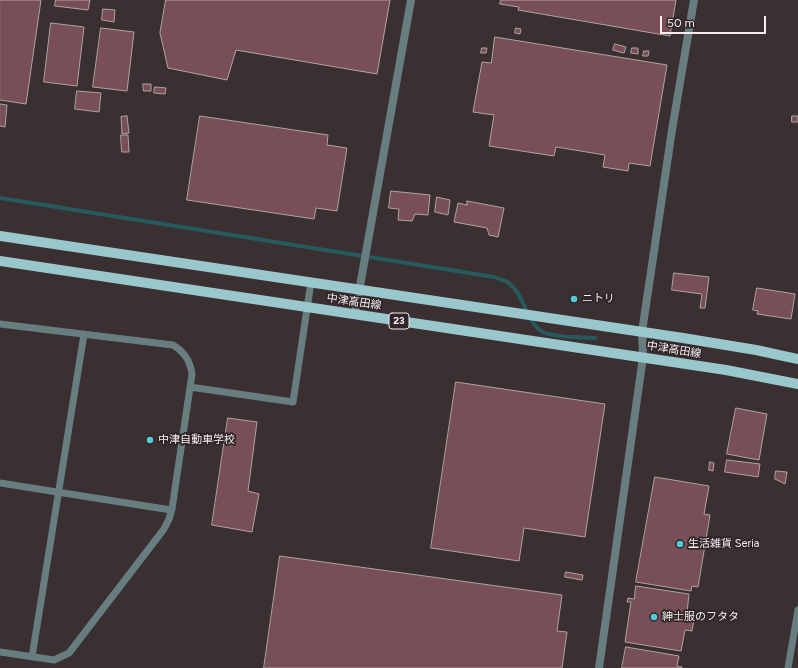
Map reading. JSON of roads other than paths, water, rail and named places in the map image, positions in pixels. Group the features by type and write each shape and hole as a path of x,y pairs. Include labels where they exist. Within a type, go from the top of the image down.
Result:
{"main road":[{"name":"中津高田線","path":"0,236 642,332 756,350 798,359"},
{"name":"中津高田線","path":"0,260 643,357 726,370 798,384"}],"street":[{"path":"355,314 411,0"},
{"path":"599,668 643,357 642,332 672,130 694,0"}],"lane":[{"path":"190,387 293,402 311,282"},
{"path":"0,324 173,345 180,349 188,360 192,374 172,510 164,529 69,653 58,659 0,652"},
{"path":"32,657 84,334"},
{"path":"0,483 172,510"},
{"path":"788,668 798,610"}],"waterway":[{"path":"0,198 494,277 507,282 515,289 529,316 537,328 543,332 561,336 595,338"}],"place":[{"name":"ニトリ","path":"574,299"},
{"name":"中津自動車学校","path":"150,440"},
{"name":"生活雑貨 Seria","path":"680,544"},
{"name":"紳士服のフタタ","path":"654,617"}]}
